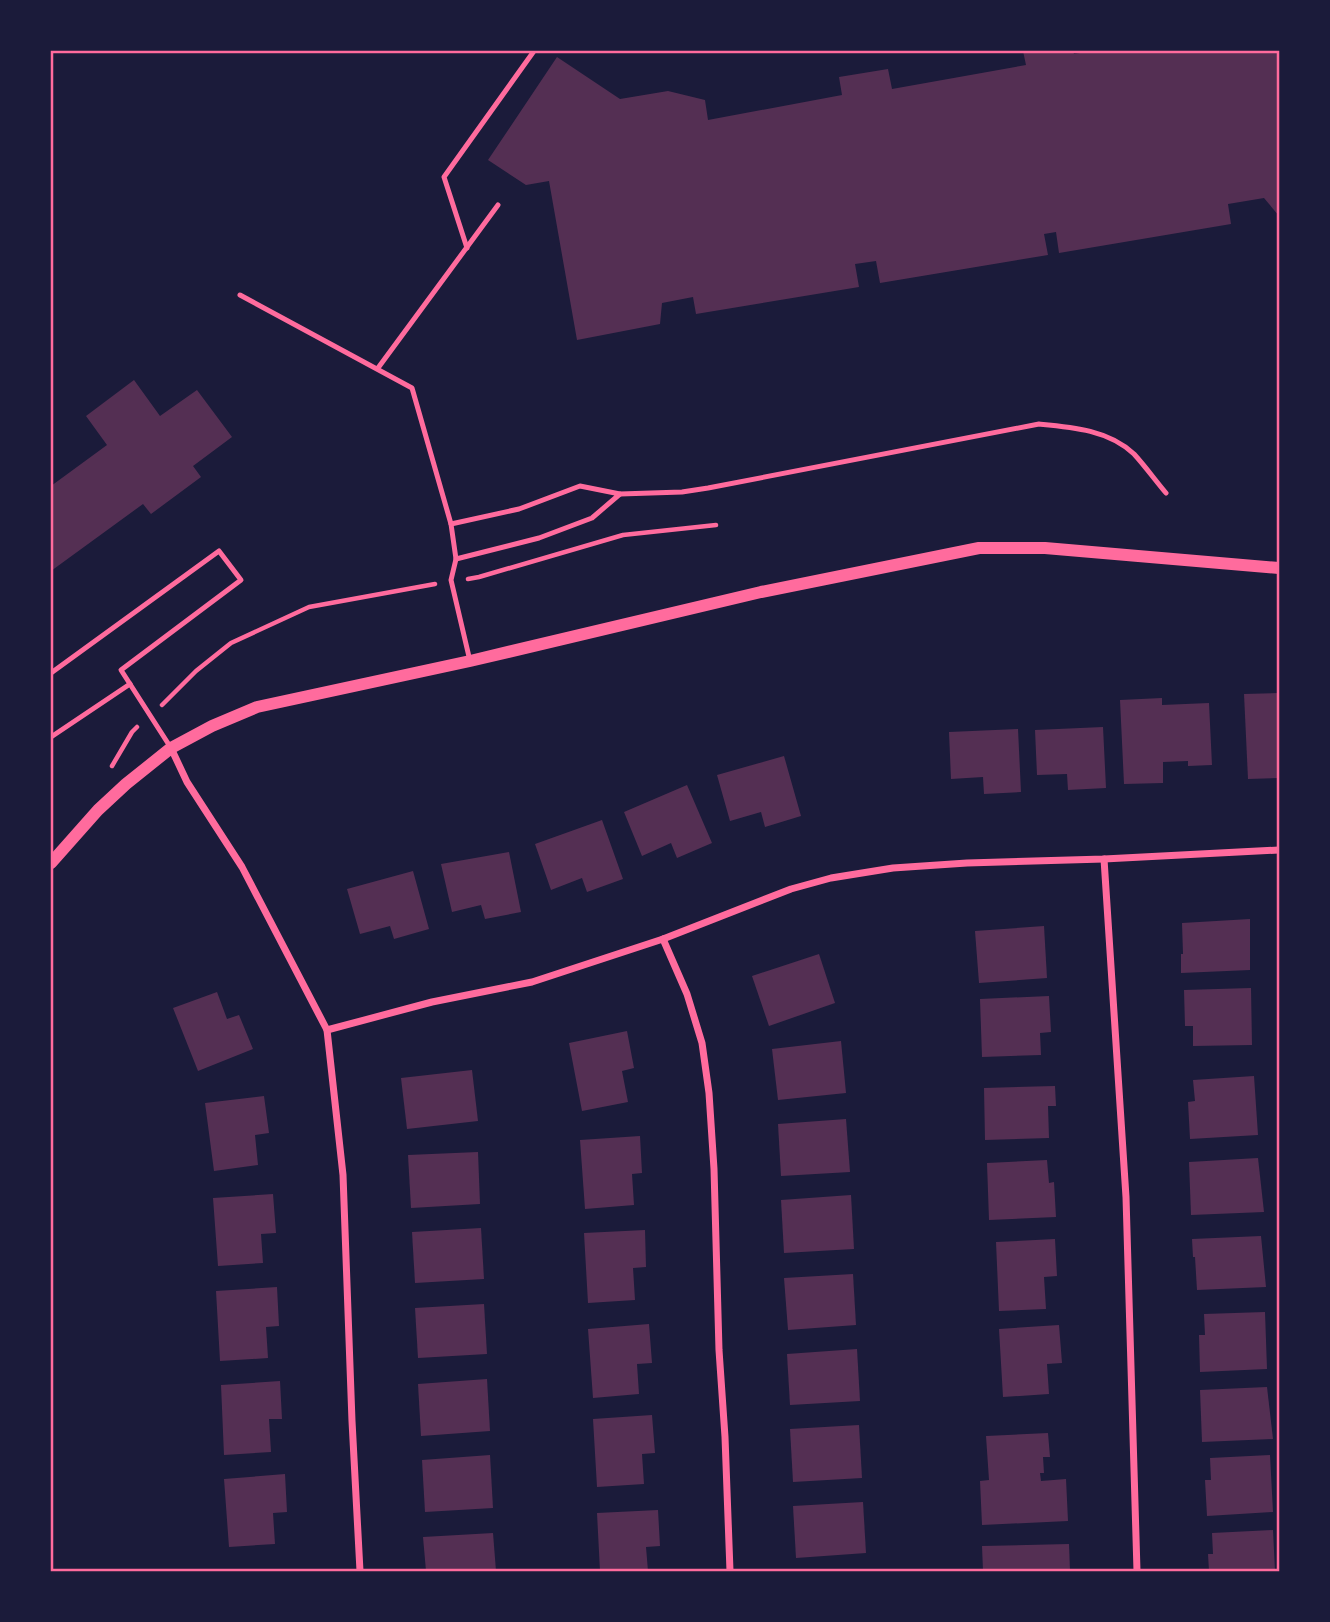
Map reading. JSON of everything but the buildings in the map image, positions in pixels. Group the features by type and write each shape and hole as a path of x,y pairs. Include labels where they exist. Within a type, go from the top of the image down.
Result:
{"street":[{"path":"51,863 107,801 171,748 212,726 257,707 470,662 761,592 979,548 1045,548 1279,568"},
{"path":"171,748 187,782 242,867 327,1030 343,1175 360,1571"},
{"path":"327,1030 432,1002 532,982 663,939 791,890 831,878 893,868 967,863 1279,850"},
{"path":"1104,859 1125,1197 1137,1571"},
{"path":"663,939 687,994 702,1042 709,1093 730,1571"}],"lane":[{"path":"467,248 444,177 534,51"},
{"path":"378,368 498,205"},
{"path":"240,295 412,388 451,524 456,559 451,580 470,662"},
{"path":"451,524 519,509 580,486 620,494 682,492 1040,424 1068,426 1104,435 1132,452 1166,493"},
{"path":"456,559 540,538 582,522 592,518 620,494"},
{"path":"51,673 219,551 241,580 121,670 171,748"},
{"path":"51,737 130,684"}],"path":[{"path":"110,769 132,732 196,671 231,643 309,607 479,577 623,535 716,525"}]}
